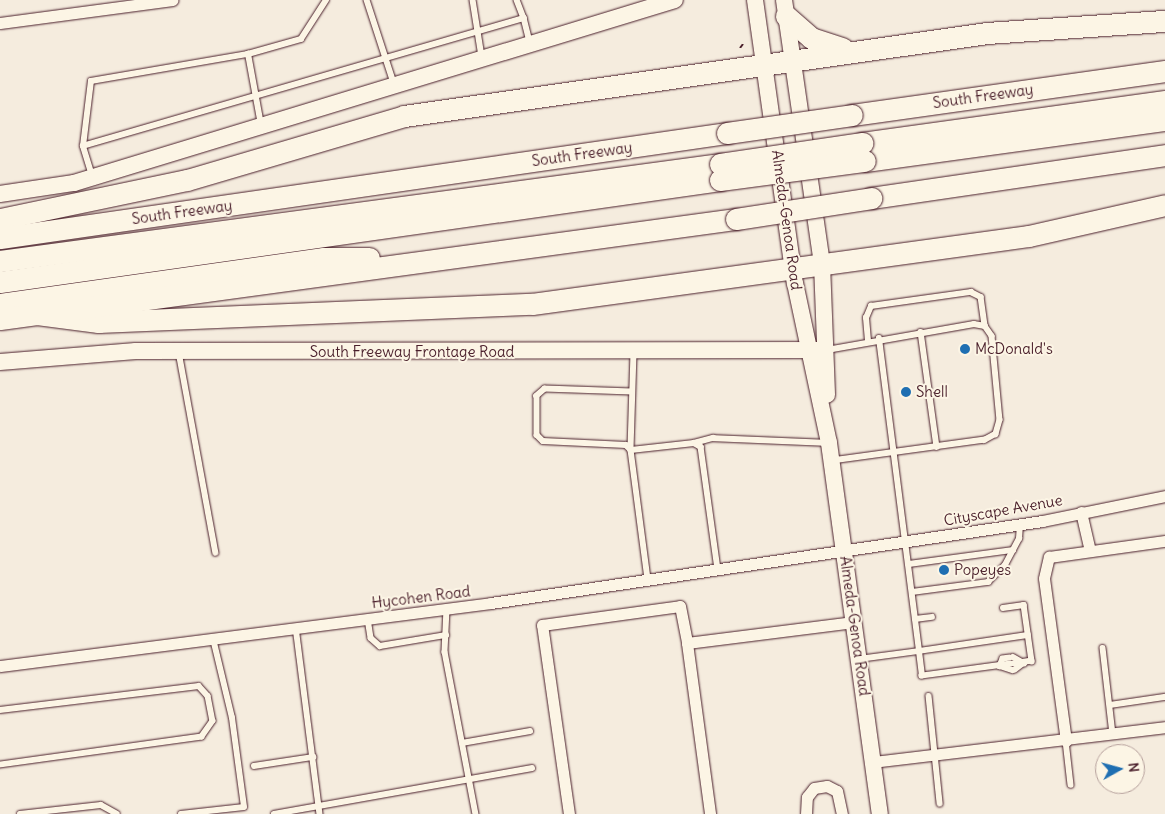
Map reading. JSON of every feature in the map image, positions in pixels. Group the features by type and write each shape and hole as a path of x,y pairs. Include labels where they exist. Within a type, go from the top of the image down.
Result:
{"highway":[{"path":"785,8 811,38 857,50"},
{"path":"0,219 178,182 404,116 857,50 1035,28 1165,21"},
{"name":"South Freeway","path":"0,238 1165,71"},
{"path":"0,282 720,172 863,152 1165,101"},
{"path":"863,152 1165,120"},
{"path":"0,319 736,218 1165,155"},
{"path":"279,222 495,167"},
{"path":"0,261 279,222 720,172"},
{"path":"37,314 98,322 452,311 1029,236 1165,205"},
{"path":"0,304 324,258 443,258"}],"main road":[{"path":"0,194 92,177 675,0"},
{"name":"Almeda-Genoa Road","path":"755,0 792,268 818,352"},
{"name":"Almeda-Genoa Road","path":"785,8 822,264 818,352 880,814"},
{"name":"South Freeway Frontage Road","path":"0,362 73,354 179,352 818,352"}],"street":[{"path":"0,23 172,0"},
{"name":"Cityscape Avenue","path":"844,551 1020,524 1165,496"},
{"path":"1081,512 1090,552"},
{"path":"1066,741 1044,578 1049,557 1165,541"},
{"name":"Hycohen Road","path":"0,666 212,636 447,609 844,551"},
{"path":"568,814 542,625 680,606 710,814"},
{"path":"686,643 854,622"},
{"path":"873,762 1066,741 1165,727"},
{"path":"806,814 807,797 814,788 827,786 837,791 842,814"}],"lane":[{"path":"92,177 82,146 91,81 248,54 301,39 326,0"},
{"path":"367,0 394,85"},
{"path":"473,0 475,32 483,59"},
{"path":"517,0 531,44"},
{"path":"82,146 524,18"},
{"path":"248,54 261,125"},
{"path":"832,462 937,447 996,434 1000,420 992,336 985,326 977,293 886,302 867,311 868,341"},
{"path":"818,352 921,332 974,324 985,326"},
{"path":"921,332 937,447"},
{"path":"879,339 922,676 1032,661 1024,605 1002,608"},
{"path":"179,352 216,553"},
{"path":"634,353 631,450 648,580"},
{"path":"631,450 626,445 543,441 537,435 537,396 545,389 632,392"},
{"path":"631,450 694,443 713,438 829,440"},
{"path":"694,443 701,447 718,570"},
{"path":"912,592 988,582 1013,550 1020,524"},
{"path":"909,564 1013,550"},
{"path":"447,609 445,652 476,814"},
{"path":"916,620 932,617"},
{"path":"368,619 371,638 380,646 446,635"},
{"path":"296,627 320,811"},
{"path":"859,659 1028,635"},
{"path":"181,814 244,807 223,670 212,636"},
{"path":"1103,648 1114,734"},
{"path":"0,710 200,686 208,696 213,721 202,737 0,765"},
{"path":"929,696 940,803"},
{"path":"1110,705 1165,698"},
{"path":"462,743 530,731"},
{"path":"1066,741 1071,785"},
{"path":"254,766 313,757"},
{"path":"274,814 320,811 532,768"},
{"path":"20,814 101,805 117,814"}],"path":[{"path":"740,48 744,44"}],"place":[{"name":"McDonald's","path":"965,349"},
{"name":"Shell","path":"906,392"},
{"name":"Popeyes","path":"944,570"}]}
